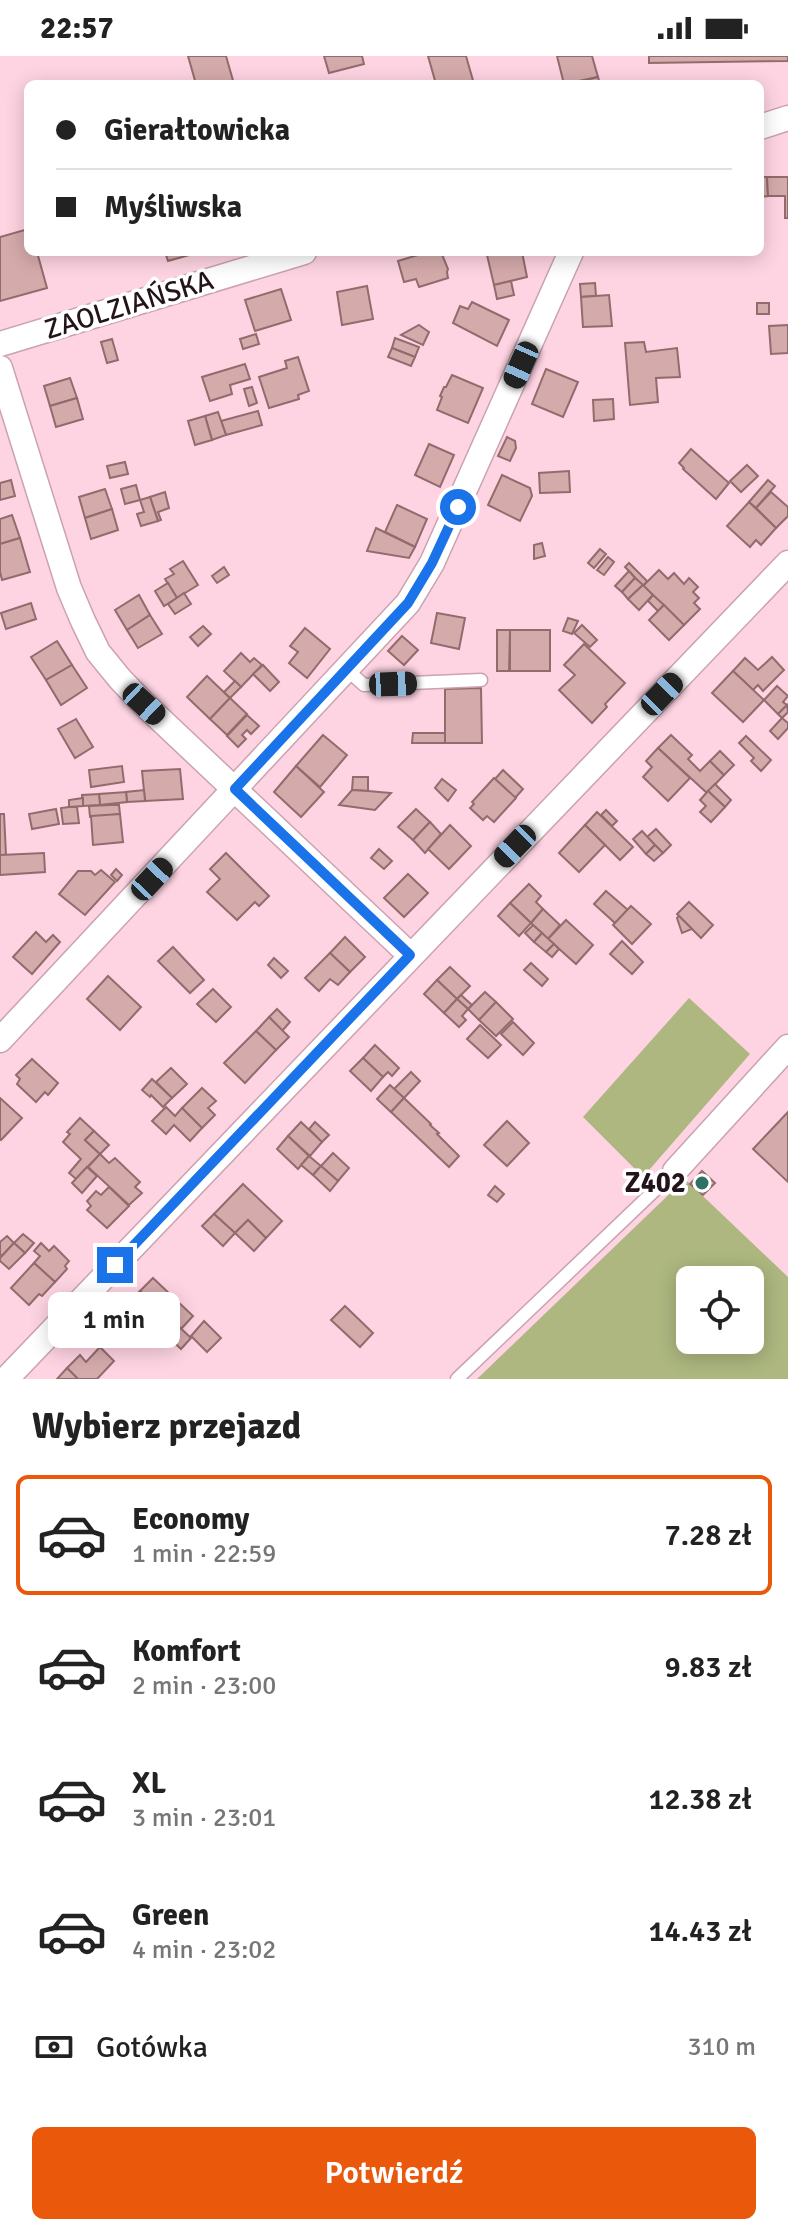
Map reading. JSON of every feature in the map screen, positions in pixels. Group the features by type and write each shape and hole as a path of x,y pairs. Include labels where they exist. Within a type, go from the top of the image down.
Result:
{"street":[{"path":"764,126 788,118"},
{"name":"ZAOLZIAŃSKA","path":"0,344 291,256"},
{"path":"0,1040 408,603 432,563 569,256"},
{"path":"0,368 69,588 98,652 144,704 410,955"},
{"path":"6,1379 788,563"},
{"path":"675,1171 788,1047"}],"lane":[{"path":"346,669 364,685 481,680"},
{"path":"457,1379 675,1171"}],"green space":[{"path":"689,998 750,1054 643,1177 583,1117"},
{"path":"685,1179 788,1277 788,1379 477,1379"}],"building":[{"path":"188,56 226,56 233,80 195,80"},
{"path":"324,56 362,56 364,64 329,73"},
{"path":"428,56 466,56 473,80 435,80"},
{"path":"557,56 592,56 598,77 563,80"},
{"path":"649,56 788,56 788,61 649,63"},
{"path":"764,177 767,177 768,196 764,196"},
{"path":"767,177 788,177 788,218 785,218 785,196 768,196"},
{"path":"24,230 24,256 38,256 47,288 0,301 0,237"},
{"path":"166,256 186,256 168,261"},
{"path":"415,256 443,256 448,278 419,287 416,279 404,282 398,261"},
{"path":"487,256 523,256 527,277 494,285"},
{"path":"511,281 514,295 497,299 494,285"},
{"path":"595,283 596,296 581,297 580,284"},
{"path":"367,286 373,319 342,325 337,292"},
{"path":"281,289 291,320 255,331 245,300"},
{"path":"609,295 612,326 583,327 581,297"},
{"path":"472,302 509,320 497,346 453,323 460,306 468,309"},
{"path":"757,303 769,303 769,314 757,314"},
{"path":"419,325 429,332 423,345 401,335"},
{"path":"788,325 788,353 771,354 769,326"},
{"path":"256,334 259,344 243,349 240,339"},
{"path":"395,338 419,347 415,357 392,348"},
{"path":"112,339 118,360 107,363 101,342"},
{"path":"644,342 646,352 677,348 680,377 656,378 658,402 630,405 625,343"},
{"path":"392,348 415,357 411,366 388,357"},
{"path":"298,357 309,391 298,395 299,399 269,408 259,377 287,368 285,361"},
{"path":"245,364 250,379 230,385 232,394 210,401 202,377"},
{"path":"546,369 578,382 563,417 532,404"},
{"path":"452,375 483,388 468,423 437,410 440,396"},
{"path":"70,378 77,398 50,406 44,386"},
{"path":"252,387 257,403 249,406 244,389"},
{"path":"77,398 83,419 56,427 50,406"},
{"path":"613,399 614,419 594,421 593,400"},
{"path":"258,411 262,425 226,435 221,421"},
{"path":"218,412 226,435 212,440 205,416"},
{"path":"205,416 212,440 195,445 188,421"},
{"path":"507,437 515,441 516,448 510,461 498,456"},
{"path":"429,444 454,455 440,487 415,475"},
{"path":"691,449 729,483 716,499 679,463"},
{"path":"125,462 128,474 110,478 107,466"},
{"path":"747,465 758,476 741,492 730,481"},
{"path":"569,471 570,492 540,493 539,473"},
{"path":"502,475 530,488 532,496 520,521 488,505"},
{"path":"11,480 15,496 0,500 0,483"},
{"path":"768,480 775,486 756,508 749,502"},
{"path":"136,485 140,500 125,504 121,489"},
{"path":"105,489 112,509 85,518 79,497"},
{"path":"165,492 169,508 158,512 161,520 158,521 150,497"},
{"path":"771,492 788,507 788,516 776,528 756,508"},
{"path":"150,497 158,521 141,526 137,514 144,512 140,500"},
{"path":"749,502 776,528 761,545 756,540 750,547 727,526"},
{"path":"397,505 427,519 415,547 385,532"},
{"path":"112,509 118,530 91,539 85,518"},
{"path":"12,515 20,538 0,544 0,519"},
{"path":"376,528 415,547 409,558 367,551"},
{"path":"20,538 30,572 2,580 0,544"},
{"path":"542,543 545,556 534,559 534,545"},
{"path":"600,549 606,554 594,568 588,563"},
{"path":"608,557 614,562 604,575 597,570"},
{"path":"183,561 198,585 177,598 165,579 174,574 170,569"},
{"path":"629,563 647,581 643,586 625,567"},
{"path":"224,567 229,575 217,583 212,576"},
{"path":"659,570 668,579 674,573 684,584 689,578 698,587 693,592 699,598 694,603 700,609 684,625 643,586"},
{"path":"629,571 635,578 622,592 615,586"},
{"path":"635,578 643,585 628,599 622,592"},
{"path":"168,583 177,598 164,606 155,591"},
{"path":"643,585 653,595 639,610 628,599"},
{"path":"184,593 191,604 175,614 168,604"},
{"path":"139,595 150,615 127,630 115,610"},
{"path":"653,595 664,605 658,611 648,601"},
{"path":"31,603 36,619 6,629 1,613"},
{"path":"664,605 684,625 669,640 649,620"},
{"path":"437,613 465,618 459,649 431,643"},
{"path":"150,615 162,634 138,648 127,630"},
{"path":"568,618 578,621 572,634 563,631"},
{"path":"582,625 597,640 590,647 574,633"},
{"path":"203,626 211,634 198,646 190,637"},
{"path":"305,628 330,649 307,678 289,663 298,652 290,646"},
{"path":"497,630 510,630 509,671 497,671"},
{"path":"510,630 550,630 550,671 510,671"},
{"path":"402,636 418,650 404,665 388,651"},
{"path":"57,641 72,665 46,680 31,657"},
{"path":"584,644 625,683 592,723 559,690 575,675 564,665"},
{"path":"241,653 250,662 254,658 262,665 241,687 224,671"},
{"path":"772,657 784,670 763,691 758,685 753,690 733,671 745,658 758,670"},
{"path":"72,665 87,688 61,705 46,680"},
{"path":"263,665 279,682 270,691 253,674"},
{"path":"733,671 764,700 743,722 712,693"},
{"path":"207,676 230,698 210,719 187,697"},
{"path":"235,681 241,687 230,698 224,692"},
{"path":"777,686 788,696 783,702 787,705 778,714 764,700"},
{"path":"481,688 482,743 445,743 445,689"},
{"path":"230,698 247,714 227,735 210,719"},
{"path":"787,705 788,712 782,718 778,714"},
{"path":"247,715 259,726 251,734 247,730 242,735 246,739 238,747 227,736"},
{"path":"782,718 788,723 788,728 778,739 770,731"},
{"path":"76,719 93,747 75,758 58,729"},
{"path":"413,733 445,733 445,743 412,743"},
{"path":"323,735 347,755 320,787 296,766"},
{"path":"671,735 692,755 688,759 700,771 710,761 724,775 707,793 658,748"},
{"path":"746,736 771,760 761,771 751,761 754,758 739,743"},
{"path":"658,748 690,778 668,801 643,777 652,767 646,761"},
{"path":"720,751 734,765 724,775 710,761"},
{"path":"122,766 124,782 91,787 89,770"},
{"path":"296,766 324,792 301,817 274,792"},
{"path":"180,769 183,799 145,801 142,771"},
{"path":"503,770 523,789 515,798 495,779"},
{"path":"353,777 368,777 368,791 352,790"},
{"path":"494,778 516,798 494,822 487,816 483,820 470,808"},
{"path":"442,779 456,790 448,801 435,788"},
{"path":"715,784 731,800 725,807 708,791"},
{"path":"144,790 145,801 127,802 126,792"},
{"path":"352,790 391,793 375,810 339,805"},
{"path":"708,791 725,807 711,822 700,812 706,806 700,800"},
{"path":"126,792 127,802 100,805 99,794"},
{"path":"99,794 100,805 83,806 82,795"},
{"path":"83,798 83,806 69,807 69,800"},
{"path":"119,805 120,814 90,817 89,806"},
{"path":"77,807 79,823 63,824 61,808"},
{"path":"56,809 59,824 32,829 29,814"},
{"path":"416,809 430,822 413,840 398,827"},
{"path":"606,810 617,821 612,826 601,815"},
{"path":"597,812 633,847 620,860 585,825"},
{"path":"0,814 4,814 6,855 0,855"},
{"path":"120,814 123,842 93,845 91,816"},
{"path":"430,822 441,834 425,853 413,840"},
{"path":"450,825 471,846 449,869 428,849"},
{"path":"585,825 605,845 579,872 559,853"},
{"path":"656,829 671,845 663,853 647,837"},
{"path":"642,831 655,845 646,854 633,839"},
{"path":"655,845 663,853 654,861 646,854"},
{"path":"379,849 392,861 384,869 371,858"},
{"path":"44,853 45,872 0,875 0,855"},
{"path":"226,853 269,896 259,906 255,902 237,920 207,892 220,879 210,869"},
{"path":"116,869 122,875 117,881 111,875"},
{"path":"101,870 115,882 85,915 59,894 78,871 91,871 95,875"},
{"path":"408,874 428,893 404,917 384,898"},
{"path":"529,884 541,896 536,902 543,909 531,923 510,903"},
{"path":"606,891 628,910 615,923 594,904"},
{"path":"689,902 713,925 701,938 677,914"},
{"path":"510,903 531,923 519,936 498,916"},
{"path":"631,906 651,924 632,944 613,925"},
{"path":"543,909 560,925 548,939 531,923"},
{"path":"679,916 692,929 682,933"},
{"path":"566,920 593,945 576,964 548,939"},
{"path":"533,925 542,933 534,942 525,933"},
{"path":"36,932 46,942 53,935 60,942 32,974 13,957"},
{"path":"542,933 554,944 546,952 534,942"},
{"path":"345,937 365,957 350,972 330,953"},
{"path":"622,941 643,962 632,974 610,954"},
{"path":"554,944 559,949 552,957 546,952"},
{"path":"173,947 204,980 190,993 158,961"},
{"path":"330,953 350,972 338,985 330,979 319,991 305,978"},
{"path":"274,958 288,971 281,978 268,965"},
{"path":"531,963 548,979 542,986 524,970"},
{"path":"450,967 470,986 457,999 437,980"},
{"path":"108,976 141,1007 120,1030 87,999"},
{"path":"437,980 457,999 444,1013 424,994"},
{"path":"213,989 231,1007 216,1022 197,1004"},
{"path":"485,992 496,1002 479,1020 468,1009"},
{"path":"461,995 472,1005 468,1009 457,999"},
{"path":"457,999 468,1009 462,1016 466,1020 459,1027 444,1013"},
{"path":"496,1002 513,1019 496,1036 479,1020"},
{"path":"277,1009 290,1022 282,1031 269,1017"},
{"path":"269,1017 289,1037 276,1050 256,1031"},
{"path":"513,1022 534,1043 523,1055 501,1034"},
{"path":"480,1025 501,1045 488,1058 467,1039"},
{"path":"256,1031 276,1050 245,1083 224,1063"},
{"path":"375,1045 399,1068 392,1076 388,1072 383,1077 363,1058"},
{"path":"363,1058 383,1077 371,1091 350,1071"},
{"path":"32,1059 58,1083 48,1095 45,1092 36,1102 17,1084 20,1079 16,1075"},
{"path":"171,1068 187,1084 172,1098 156,1082"},
{"path":"411,1072 420,1081 404,1098 394,1089"},
{"path":"152,1079 172,1098 163,1107 142,1090"},
{"path":"390,1085 404,1098 391,1112 377,1099"},
{"path":"202,1088 216,1101 208,1108 215,1115 202,1128 182,1108"},
{"path":"0,1098 22,1118 1,1140 0,1139"},
{"path":"404,1098 459,1156 449,1167 391,1112"},
{"path":"166,1107 175,1116 182,1108 202,1128 190,1141 174,1125 166,1134 152,1121"},
{"path":"788,1112 788,1182 753,1149"},
{"path":"80,1118 94,1131 85,1140 100,1154 76,1179 69,1173 81,1159 63,1142 70,1134 67,1132"},
{"path":"507,1121 529,1143 507,1166 484,1145"},
{"path":"301,1122 322,1142 310,1156 288,1136"},
{"path":"315,1122 329,1135 322,1142 309,1129"},
{"path":"94,1131 109,1145 100,1154 85,1140"},
{"path":"288,1136 309,1156 298,1169 277,1149"},
{"path":"333,1153 349,1168 338,1181 321,1166"},
{"path":"100,1154 109,1163 115,1158 140,1182 135,1187 142,1193 129,1205 88,1167"},
{"path":"309,1156 321,1166 313,1175 301,1165"},
{"path":"321,1166 338,1181 330,1191 313,1175"},
{"path":"87,1167 97,1176 82,1193 72,1183"},
{"name":"Z402","path":"702,1171 715,1183 703,1195 690,1184"},
{"path":"243,1184 282,1221 266,1238 248,1220 235,1233 214,1214"},
{"path":"495,1186 504,1194 497,1202 488,1195"},
{"path":"109,1187 129,1206 107,1228 87,1210 91,1206 87,1201 96,1191 101,1195"},
{"path":"214,1214 235,1233 223,1246 202,1226"},
{"path":"248,1220 266,1238 254,1251 235,1233"},
{"path":"23,1234 34,1243 25,1253 14,1243"},
{"path":"7,1236 14,1243 2,1256 0,1242"},
{"path":"14,1243 25,1253 9,1269 0,1258"},
{"path":"41,1243 49,1251 54,1246 69,1261 65,1266 67,1269 55,1282 34,1263 40,1256 34,1251"},
{"path":"34,1263 55,1282 29,1305 11,1288"},
{"path":"153,1278 193,1316 181,1329 140,1291"},
{"path":"140,1291 173,1321 166,1329 155,1318 139,1336 117,1316"},
{"path":"345,1306 373,1333 360,1347 331,1320"},
{"path":"173,1321 191,1338 181,1349 163,1332"},
{"path":"204,1321 221,1338 207,1352 191,1336"},
{"path":"100,1347 114,1361 97,1379 78,1379 67,1368 80,1355 86,1362"},
{"path":"67,1368 78,1379 57,1379"}],"place":[{"name":"Z402","path":"702,1183"}],"route":[{"path":"115,1265 410,955 235,789 408,603 432,563 458,507"}]}
